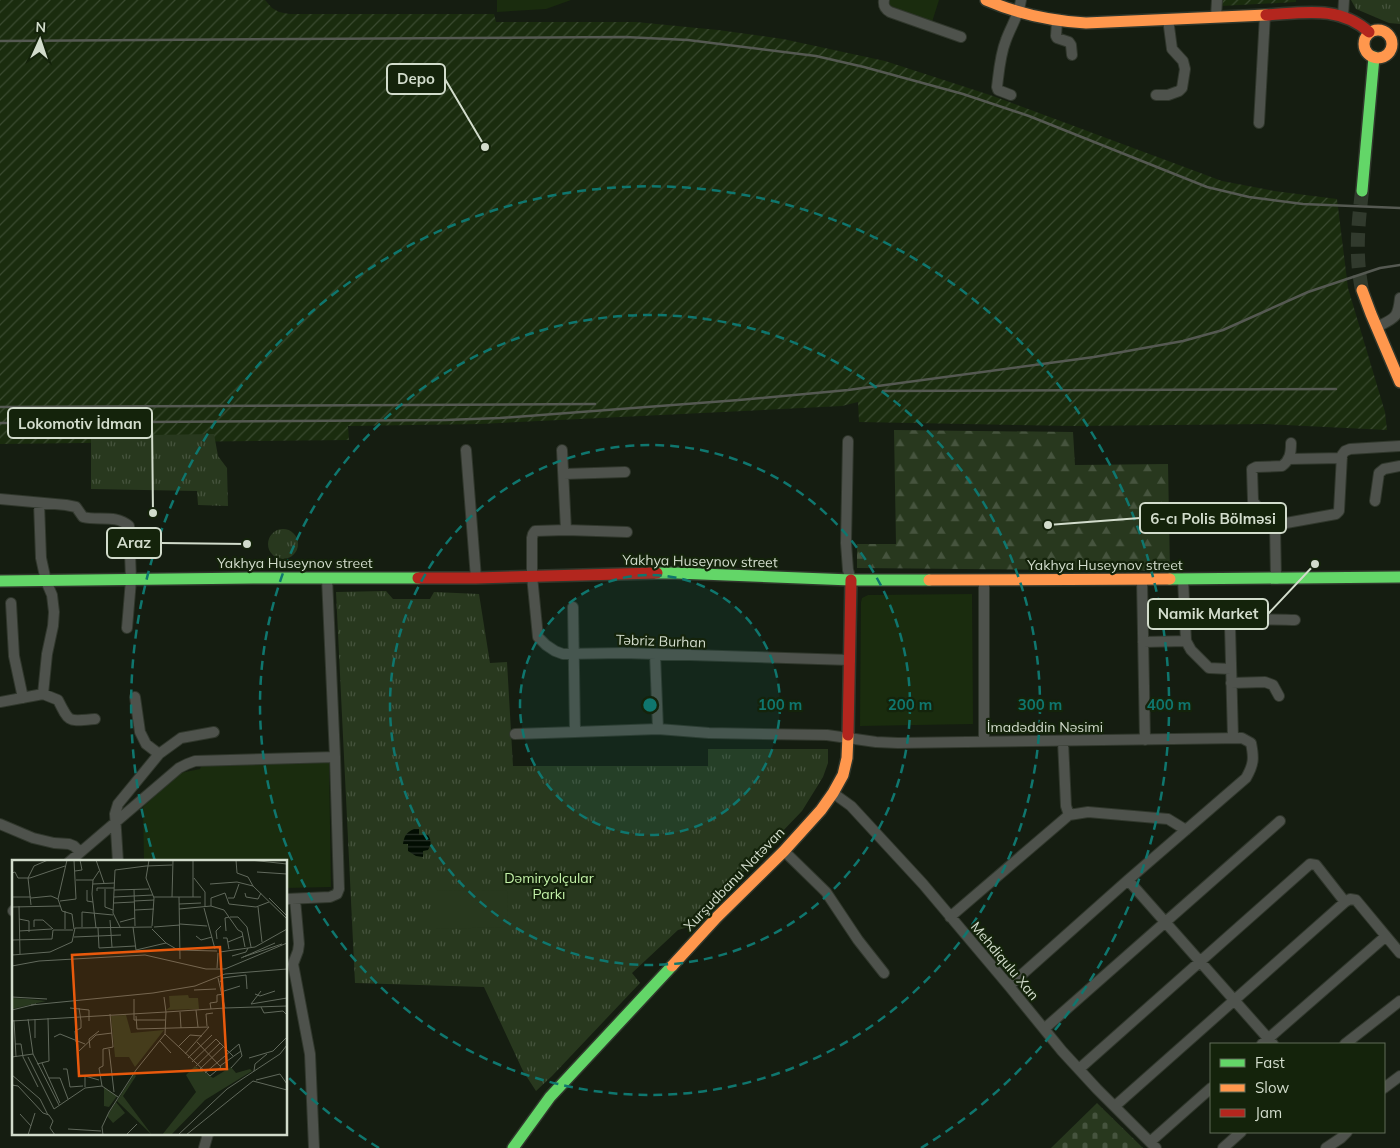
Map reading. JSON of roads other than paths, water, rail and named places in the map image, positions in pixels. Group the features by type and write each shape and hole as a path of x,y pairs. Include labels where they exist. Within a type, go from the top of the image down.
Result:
{"main road":[{"path":"986,0 1019,13 1057,21 1101,23 1315,12 1343,16 1362,24 1369,32"},
{"path":"1378,29 1387,32 1396,39 1391,50 1384,57 1369,55 1364,46 1364,41 1369,32 1378,29"},
{"path":"1362,190 1374,57"},
{"path":"1362,290 1400,382"},
{"name":"Yakhya Huseynov street","path":"0,580 476,578 676,574 850,580 1142,580 1400,577"},
{"name":"Xurşudbanu Natəvan","path":"513,1148 550,1097 717,917 784,851 821,810 833,793 842,775 847,758 850,580"}],"street":[{"path":"884,0 883,5 890,12 961,38"},
{"path":"1011,95 1000,92 996,86 1003,47 1019,13 1021,0"},
{"path":"1216,17 1218,0"},
{"path":"1343,16 1344,0"},
{"path":"1259,123 1265,15"},
{"path":"1156,95 1168,95 1179,91 1182,88 1185,69 1183,62 1172,49 1168,19"},
{"path":"1057,21 1056,36 1069,42 1072,55"},
{"path":"1377,328 1396,316 1400,298"},
{"path":"848,441 846,543 850,580"},
{"path":"1276,579 1275,525 1261,512 1253,501 1252,469 1256,467 1282,466 1289,459 1291,443"},
{"path":"1275,525 1336,514 1339,511 1342,456 1345,451 1350,449 1400,446"},
{"path":"466,450 476,578"},
{"path":"562,450 566,530 628,532"},
{"path":"1289,459 1342,458"},
{"path":"1375,501 1379,473 1384,469 1400,466"},
{"path":"564,474 625,472"},
{"path":"0,499 76,507 83,517 112,518 125,522 129,526 131,580 127,628"},
{"path":"39,503 41,558 46,581 52,595 54,612 53,626 46,654 43,694"},
{"name":"Təbriz Burhan","path":"566,530 535,531 533,534 532,576 538,637 555,651 563,654 623,653 850,660"},
{"path":"314,1148 310,1054 293,964 299,944 290,899 330,897 337,894 339,890 336,757 326,578"},
{"path":"1182,579 1186,641 1191,650 1209,668 1231,669"},
{"path":"984,580 984,741"},
{"path":"1142,580 1145,740"},
{"path":"11,603 14,656 23,698"},
{"path":"574,607 575,732"},
{"path":"1009,986 1246,778 1252,767 1253,755 1251,743 1237,738 1231,669 1230,626 1233,622 1245,620 1296,620"},
{"path":"1143,642 1186,641"},
{"path":"655,654 658,729"},
{"path":"1232,683 1265,682 1273,686 1280,696"},
{"path":"0,702 43,694 58,700 64,714 69,719 75,721 95,719"},
{"path":"135,697 140,732 146,744 159,754"},
{"name":"İmadəddin Nəsimi","path":"515,734 658,729 710,733 827,735 848,739 898,743 1237,738"},
{"path":"118,860 115,814 118,804 159,754 181,738 214,732"},
{"path":"1063,741 1066,806 1069,815"},
{"path":"71,860 178,768 187,764 195,761 336,757"},
{"name":"Mehdiqulu Xan","path":"833,793 851,806 922,884 1062,1051 1153,1145"},
{"path":"950,917 1069,815 1088,812 1168,819 1186,830"},
{"path":"1044,1029 1280,821"},
{"path":"0,824 32,838 69,844 80,852"},
{"path":"784,851 826,892 858,940 884,973"},
{"path":"1079,1069 1310,864 1316,865 1345,902"},
{"path":"1128,880 1234,1000 1267,1042 1386,936"},
{"path":"1115,1106 1350,899 1356,900 1400,953"},
{"path":"1347,1043 1400,1001"},
{"path":"1385,1087 1400,1076"},
{"path":"1153,1145 1210,1089"},
{"path":"1223,1148 1241,1133"},
{"path":"1326,1148 1346,1133"}],"tunnel":[{"path":"1362,191 1358,228 1358,253 1362,290"}],"railway":[{"path":"0,41 625,37 688,40 816,56 963,94 1029,116 1207,187 1249,197 1303,204 1400,208"},
{"path":"0,423 500,418 848,390 1094,357 1183,341 1223,330 1308,292 1380,268 1400,265"},
{"path":"883,391 1336,389"},
{"path":"0,407 595,404"}],"place":[{"name":"Depo","path":"485,147"},
{"name":"Lokomotiv İdman","path":"153,513"},
{"name":"6-cı Polis Bölməsi","path":"1048,525"},
{"name":"Araz","path":"247,544"},
{"name":"Namik Market","path":"1315,564"}],"park label":[{"name":"Dəmiryolçular Parkı","path":"549,886"}]}
